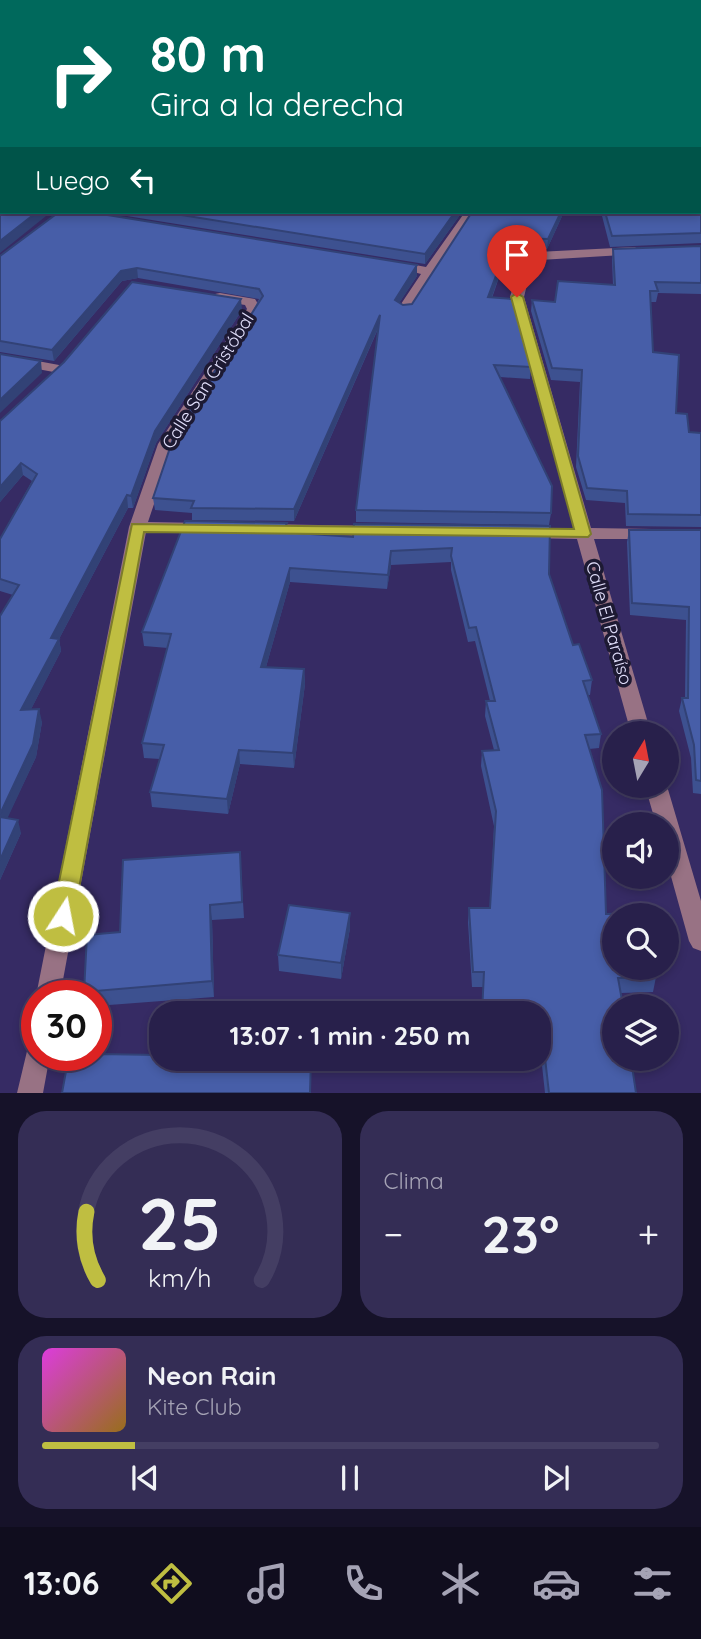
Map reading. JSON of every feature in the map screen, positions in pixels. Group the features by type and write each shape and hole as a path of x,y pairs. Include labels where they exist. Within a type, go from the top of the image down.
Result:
{"street":[{"path":"404,310 470,214"},
{"name":"Calle El Paraíso","path":"638,721 517,297 526,262 537,256 649,251"},
{"path":"375,262 429,271"},
{"name":"Calle San Cristóbal","path":"51,980 138,527 166,444 254,309 254,304 250,302 200,294"},
{"path":"0,358 59,369"},
{"path":"138,527 221,528"},
{"path":"249,529 388,531"},
{"path":"513,533 675,535"},
{"path":"659,798 701,941"},
{"path":"30,1093 34,1071"}],"building":[{"path":"0,214 34,214 0,241"},
{"path":"56,214 101,214 417,265 395,300 403,305 412,304 471,214 560,214 548,239 510,238 488,297 512,299 531,367 494,365 552,486 551,513 356,510 380,315 294,509 191,508 194,501 153,498 175,433 263,296 259,289 137,268 121,271 52,350 0,341 0,256"},
{"path":"175,214 454,214 425,254"},
{"path":"606,214 701,214 701,233 612,236"},
{"path":"701,246 701,283 655,282 658,291 650,291 653,352 679,355 676,413 687,414 689,432 701,433 701,515 628,514 627,491 587,488 578,456 582,370 552,368 532,300 555,302 558,281 615,285 613,249"},
{"path":"132,282 241,299 155,431 131,496 127,495 51,638 59,639 21,710 39,709 33,744 0,814 0,616 19,585 0,579 0,539 37,474 21,463 0,487 0,421 64,362"},
{"path":"0,354 41,361 0,400"},
{"path":"185,521 287,523 283,532 353,537 354,524 550,526 549,574 573,645 579,644 592,680 583,681 601,734 585,735 602,790 602,889 605,889 606,903 602,903 602,980 618,980 621,994 602,994 602,1071 633,1071 636,1093 549,1093 546,1071 551,1071 551,1001 483,1001 484,972 473,972 469,908 490,908 496,811 482,751 499,750 486,701 495,701 476,627 469,628 451,556 452,548 391,551 388,575 290,568 261,667 304,669 293,753 239,750 227,799 150,792 164,745 142,743 171,634 142,632"},
{"path":"629,530 701,530 701,781 696,780 694,745 682,698 688,698 689,607 632,603"},
{"path":"0,817 18,820 0,860"},
{"path":"240,852 242,902 210,905 212,981 112,990 112,980 85,980 87,935 120,932 123,860"},
{"path":"289,905 350,913 341,963 278,955"},
{"path":"112,1054 149,1055 149,1071 311,1071 310,1093 62,1093 66,1071 112,1071"}],"route":[{"path":"63,916 138,527 583,534 517,297"}]}
